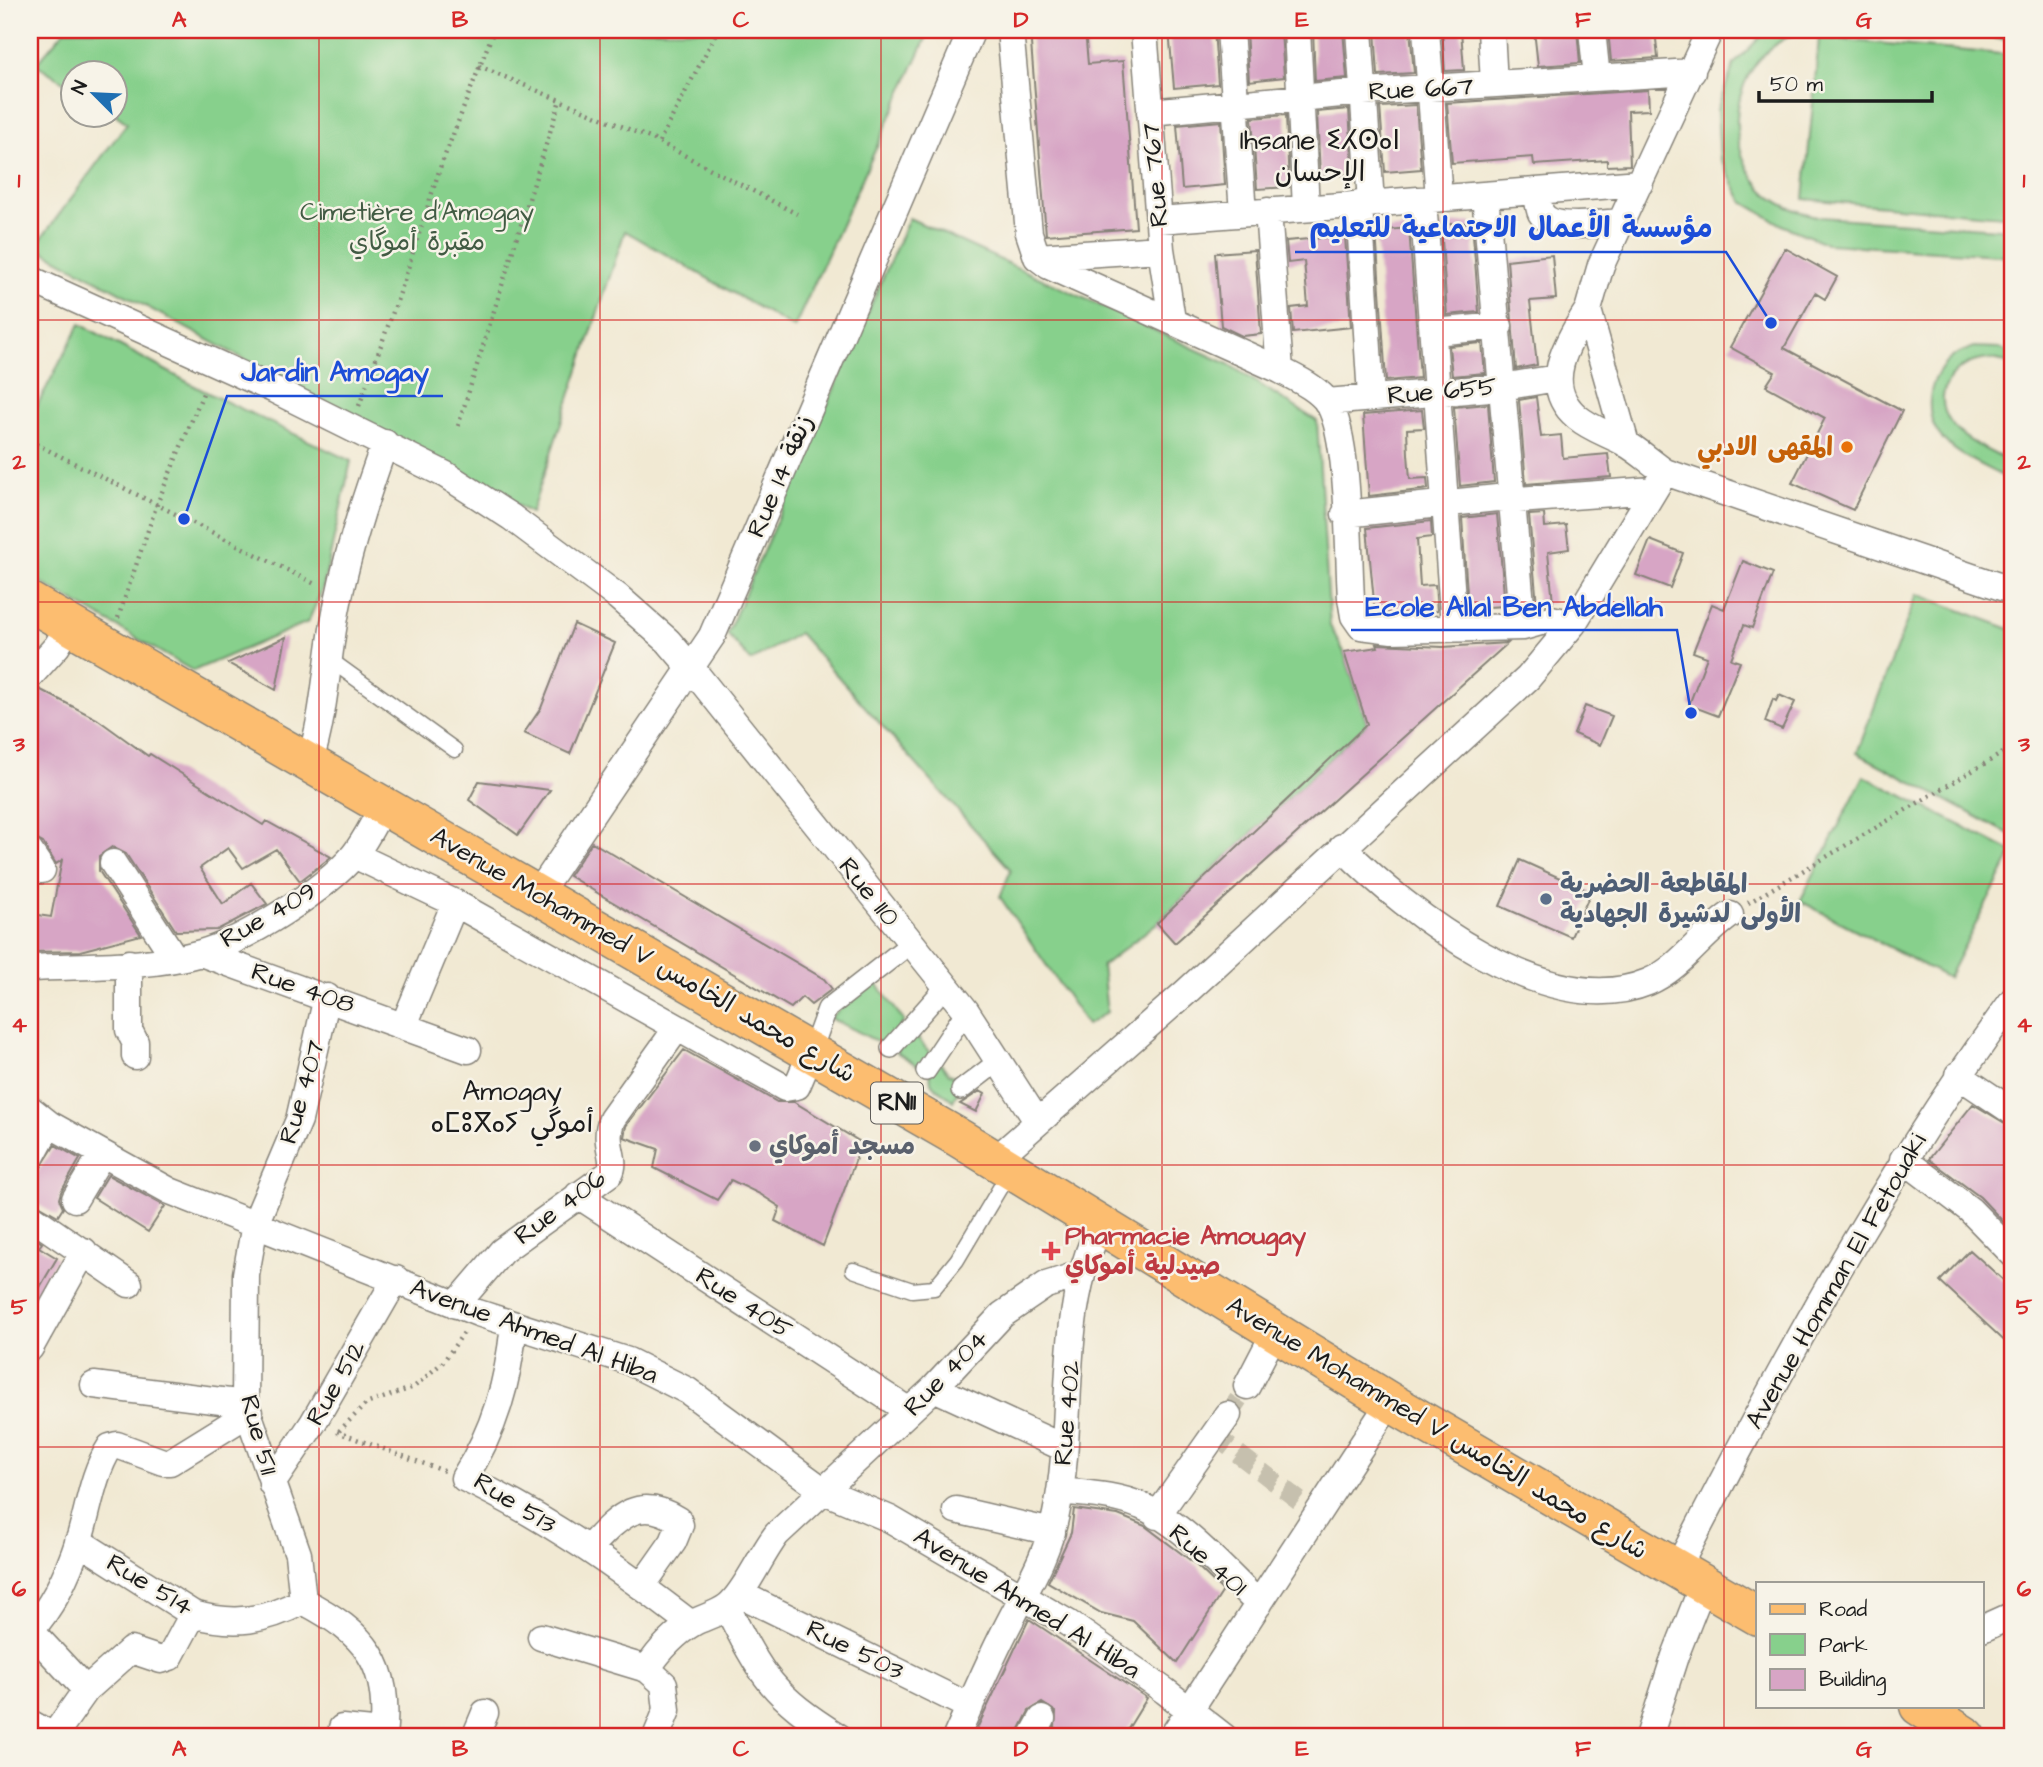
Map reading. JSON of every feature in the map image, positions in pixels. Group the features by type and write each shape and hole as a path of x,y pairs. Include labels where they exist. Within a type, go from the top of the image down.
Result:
{"main road":[{"name":"Avenue Mohammed V شارع محمد الخامس","path":"30,602 309,764 384,804 1003,1165 1390,1402 1756,1615"},
{"path":"1922,1708 1967,1737"}],"street":[{"name":"Rue 14 زنقة","path":"538,894 712,636 972,30"},
{"name":"Rue 767","path":"1144,30 1161,249 1172,320"},
{"path":"1230,30 1235,103 1256,212 1280,370"},
{"path":"1297,30 1306,208"},
{"path":"1359,30 1371,397"},
{"path":"1426,30 1430,89 1435,393 1454,626"},
{"path":"1491,30 1494,85"},
{"path":"1592,30 1598,78"},
{"path":"1659,481 1626,444 1576,416 1562,397 1557,378 1562,356 1588,310 1601,265 1710,30"},
{"path":"1011,41 1029,233 1037,257 1049,266 1280,370 1309,386 1327,402 1341,436 1351,598 1354,616 1362,626 1392,630 1454,626 1523,627 1550,620 1573,624"},
{"name":"Rue 667","path":"1150,113 1363,92 1692,72"},
{"path":"1159,220 1640,183"},
{"path":"1537,191 1542,214 1559,224 1621,222"},
{"path":"1485,195 1499,326 1509,499 1523,627"},
{"path":"1037,257 1161,249"},
{"name":"Rue 110","path":"30,279 385,443 446,475 511,517 618,597 668,641 692,669 966,1011 1037,1121"},
{"path":"1588,310 1626,444"},
{"path":"1434,332 1499,326"},
{"name":"Rue 655","path":"1327,402 1502,387 1557,378"},
{"path":"309,764 321,715 347,565 385,443"},
{"path":"1003,1165 1037,1121 1185,993 1528,678 1573,624 1659,481"},
{"path":"1345,514 1509,499 1659,481 2013,591"},
{"path":"30,676 57,646 69,626"},
{"name":"Rue 409","path":"30,968 129,963 201,953 243,934 299,901 333,876 354,855 384,804"},
{"path":"1342,847 1369,875 1441,929 1501,964 1547,984 1582,992 1630,989 1651,981 1671,968 1712,927 1730,915"},
{"path":"354,855 455,904 785,1088 797,1086 827,1009 910,944"},
{"path":"113,863 174,957"},
{"path":"404,1025 455,904"},
{"name":"Rue 408","path":"201,953 468,1050"},
{"path":"129,963 129,1030 135,1042 135,1056"},
{"path":"891,1048 946,986"},
{"name":"Rue 407","path":"255,1224 299,1120 327,997"},
{"name":"Avenue Homman El Fetouaki","path":"1649,1737 1675,1656 1690,1578 1797,1343 1903,1159 1958,1075 2013,1000"},
{"path":"926,1071 966,1011"},
{"name":"Rue 406","path":"467,1309 502,1251 610,1173 613,1161 607,1136 612,1119 677,1028"},
{"path":"961,1090 1000,1060"},
{"path":"1958,1075 2013,1112"},
{"path":"30,1159 40,1116"},
{"name":"Avenue Ahmed Al Hiba","path":"40,1116 170,1191 467,1309 628,1361 688,1391 824,1491 890,1519 1068,1623 1224,1737"},
{"path":"75,1199 102,1154"},
{"path":"1903,1159 1970,1210 2013,1254"},
{"name":"Rue 405","path":"578,1195 909,1411"},
{"path":"30,1216 129,1284"},
{"name":"Rue 511","path":"255,1224 246,1274 247,1408 298,1554 303,1601"},
{"name":"Rue 402","path":"956,1737 1052,1532 1060,1491 1081,1274 1100,1226"},
{"path":"30,1348 84,1251"},
{"name":"Rue 404","path":"734,1600 761,1554 934,1388 1002,1315 1046,1285 1081,1274"},
{"name":"Rue 512","path":"272,1484 313,1423 396,1279"},
{"name":"Rue 513","path":"514,1325 503,1397 485,1445 464,1478 513,1502 588,1549 691,1624"},
{"path":"1247,1386 1275,1332"},
{"path":"94,1385 247,1408"},
{"path":"934,1388 1064,1448"},
{"path":"1172,1737 1390,1402"},
{"path":"86,1690 30,1631 55,1600 78,1541 92,1486 110,1447 117,1446 170,1462 247,1408"},
{"name":"Rue 401","path":"1157,1516 1228,1415"},
{"name":"Rue 401","path":"1060,1491 1127,1501 1157,1516 1186,1536 1259,1604"},
{"path":"588,1549 617,1519 636,1509 652,1509 678,1520 680,1525 673,1542 642,1586"},
{"path":"956,1510 1052,1532"},
{"name":"Rue 514","path":"78,1541 193,1614 233,1622 252,1621 276,1615 303,1601"},
{"path":"647,1669 660,1650 691,1624 734,1600 755,1664 771,1686 791,1705 839,1737"},
{"name":"Rue 503","path":"734,1600 970,1707"},
{"path":"303,1601 350,1629 371,1655 386,1707 383,1734 342,1728"},
{"path":"30,1723 54,1737 86,1690 131,1650 161,1660 170,1657 193,1614"},
{"path":"1983,1629 2013,1615"},
{"path":"541,1637 647,1669 664,1684 668,1697 662,1735"}],"lane":[{"path":"329,659 455,750"},
{"path":"853,1270 912,1290 934,1287 957,1260 1003,1165"}],"path":[{"path":"355,417 478,66 494,30"},
{"path":"659,142 718,30"},
{"path":"478,66 659,142 797,214"},
{"path":"458,426 560,100"},
{"path":"108,649 157,505 204,391"},
{"path":"30,441 323,588"},
{"path":"1730,915 2013,747"},
{"path":"338,1432 366,1404 414,1387 443,1362 467,1309"},
{"path":"313,1423 464,1478"}],"green space":[{"name":"Cimetière d'Amogay مقبرة أموگاي","path":"65,30 930,30 794,328 625,231 531,513 35,247 122,130 130,130 130,60 60,60 60,80 36,64"},
{"path":"1767,30 1808,30 1783,40 1764,55 1749,74 1740,96 1737,120 1739,144 1748,168 1768,195 1789,208 1820,217 2013,230 2013,256 1828,244 1784,226 1743,202 1720,158 1717,110 1734,64"},
{"path":"1874,30 2013,30 2013,40 2002,39"},
{"path":"1819,38 2013,55 2013,217 1804,199"},
{"path":"909,218 1228,364 1317,421 1330,626 1344,652 1367,724 1157,923 1102,966 1107,1012 1087,1025 1000,897 1011,870 799,633 751,661 727,634"},
{"path":"80,324 204,391 351,461 323,588 308,622 193,671 30,576 30,419"},
{"path":"1974,347 1999,348 2013,355 2013,366 1998,360 1983,360 1957,371 1943,394 1944,408 1951,423 1963,436 2013,464 2013,482 1955,450 1939,435 1930,413 1932,389 1942,368 1958,353"},
{"path":"1917,594 2013,630 2013,836 1857,753"},
{"path":"1864,776 2013,852 1948,978 1800,901"},
{"path":"873,978 904,1021 888,1047 830,1018"},
{"path":"910,1029 932,1055 923,1069 896,1052"},
{"path":"939,1061 949,1074 964,1079 953,1101 931,1083 930,1074"}],"building":[{"path":"1030,30 1085,30 1088,64 1123,61 1136,228 1046,235"},
{"path":"1169,30 1214,30 1218,84 1174,88"},
{"path":"1246,30 1281,30 1284,77 1249,81"},
{"path":"1313,30 1343,30 1347,78 1315,81"},
{"path":"1375,30 1410,30 1414,73 1378,75"},
{"path":"1442,30 1461,30 1464,70 1445,71"},
{"path":"1534,30 1577,30 1580,63 1538,66"},
{"path":"1608,30 1655,30 1658,58 1611,61"},
{"path":"1648,90 1649,110 1628,111 1630,165 1607,166 1607,160 1534,165 1533,157 1452,163 1447,103"},
{"path":"1416,105 1421,169 1385,172 1380,107"},
{"path":"1349,109 1353,174 1320,177 1317,112"},
{"path":"1286,115 1289,187 1257,189 1252,118"},
{"path":"1221,121 1225,185 1182,189 1177,125"},
{"path":"1472,222 1479,312 1447,315 1441,225"},
{"path":"1409,228 1420,378 1386,381 1376,231"},
{"path":"1345,236 1351,327 1293,333 1291,308 1308,306 1304,261 1288,263 1286,241"},
{"path":"1785,248 1837,277 1825,299 1815,293 1784,348 1902,411 1853,510 1792,483 1825,418 1766,386 1775,372 1730,347"},
{"path":"1255,250 1261,334 1242,336 1221,326 1215,253"},
{"path":"1552,255 1556,299 1530,301 1537,365 1516,369 1507,260"},
{"path":"1482,343 1485,373 1452,376 1449,346"},
{"path":"1536,397 1541,437 1561,435 1563,458 1608,454 1611,477 1526,484 1519,400"},
{"path":"1488,404 1494,482 1460,486 1454,407"},
{"path":"1422,410 1424,428 1407,429 1408,454 1410,479 1427,478 1428,489 1369,496 1363,415"},
{"path":"1497,514 1505,606 1468,608 1462,518"},
{"path":"1544,514 1545,527 1566,525 1569,549 1548,552 1553,603 1537,605 1529,515"},
{"path":"1431,521 1432,537 1417,539 1420,586 1435,585 1437,611 1393,614 1375,612 1367,528"},
{"path":"1650,540 1683,553 1670,588 1636,575"},
{"path":"1743,561 1773,573 1752,628 1744,625 1731,659 1740,662 1718,716 1689,705 1707,657 1693,652 1712,604 1724,609"},
{"path":"574,624 615,643 570,754 524,733 541,708"},
{"path":"286,637 276,690 228,663"},
{"path":"1508,643 1175,943 1157,923 1367,724 1344,652 1378,647 1377,644 1443,647"},
{"path":"39,689 97,719 148,756 150,754 263,825 266,821 331,857 300,881 276,849 243,868 228,848 200,868 223,904 251,883 267,904 217,930 176,931 126,854 112,847 99,856 99,871 141,935 80,951 30,952 30,914 51,917 62,860 56,864 43,843 30,836 30,695"},
{"path":"1779,695 1795,702 1782,729 1765,722 1773,699 1776,701"},
{"path":"1585,706 1612,716 1600,745 1574,734"},
{"path":"479,781 550,790 518,835 469,800"},
{"path":"592,842 824,979 832,989 811,1005 802,997 791,1008 569,876"},
{"name":"المقاطعة الحضرية الأولى لدشيرة الجهادية","path":"1520,860 1591,892 1571,937 1500,906"},
{"name":"مسجد أموكاي","path":"684,1050 777,1102 794,1102 862,1143 823,1246 775,1221 780,1207 760,1194 731,1180 717,1200 654,1168 658,1149 624,1137 626,1126"},
{"path":"980,1091 985,1094 976,1112 960,1104"},
{"path":"1973,1104 2013,1128 2013,1232 1980,1197 1929,1159"},
{"path":"55,1145 80,1159 61,1192 59,1199 63,1208 58,1216 30,1200 30,1184"},
{"path":"108,1175 165,1206 148,1232 94,1198"},
{"path":"30,1235 42,1243 39,1247 57,1258 30,1304"},
{"path":"1970,1250 2013,1289 2013,1349 1940,1281"},
{"path":"1074,1509 1118,1515 1145,1526 1194,1563 1223,1591 1177,1663 1133,1621 1101,1613 1048,1582 1071,1533"},
{"path":"1029,1619 1147,1698 1123,1737 1071,1737 1055,1728 1056,1712 1042,1703 1029,1711 1016,1737 973,1737"}],"tunnel":[{"path":"1228,1415 1247,1386"},
{"path":"1215,1436 1318,1515"}],"place":[{"name":"مؤسسة الأعمال الاجتماعية للتعليم","path":"1771,323"},
{"name":"المقهى الادبي","path":"1847,447"},
{"name":"Jardin Amogay","path":"184,519"},
{"name":"Ecole Allal Ben Abdellah","path":"1691,713"},
{"name":"المقاطعة الحضرية الأولى لدشيرة الجهادية","path":"1546,899"},
{"name":"مسجد أموكاي","path":"755,1146"},
{"name":"Pharmacie Amougay صيدلية أموكاي","path":"1051,1251"}],"district":[{"name":"Ihsane ⵉⵃⵙⴰⵏ الإحسان","path":"1320,156"},
{"name":"Amogay ⴰⵎⵓⴳⴰⵢ أموگي","path":"512,1107"}]}
